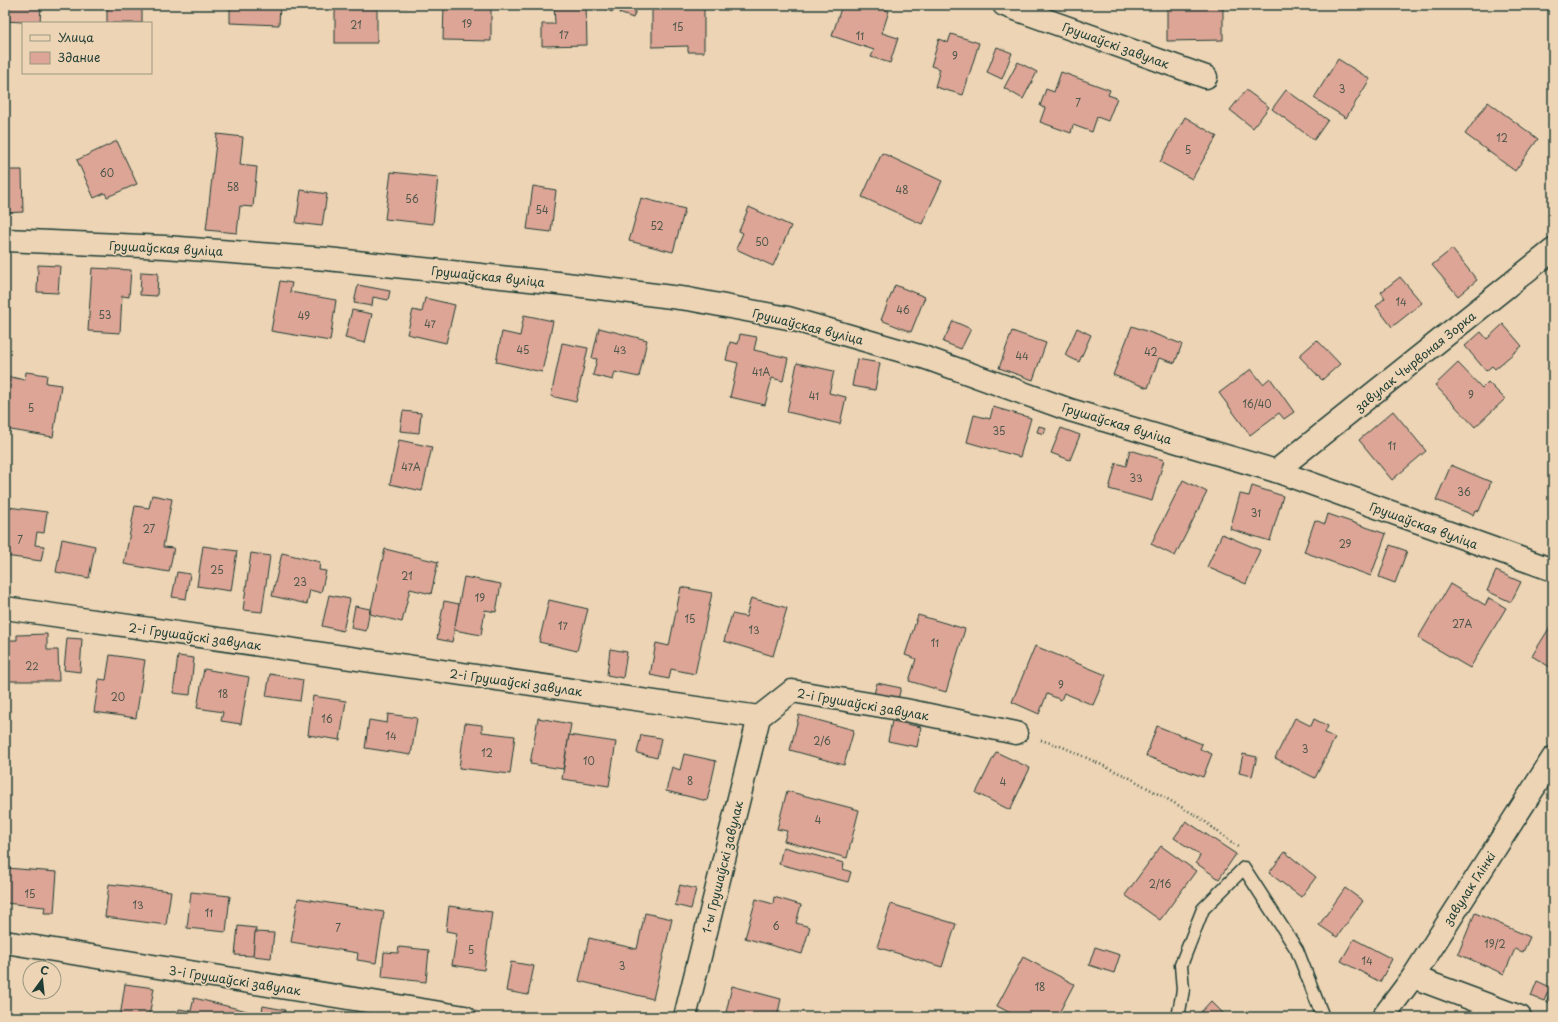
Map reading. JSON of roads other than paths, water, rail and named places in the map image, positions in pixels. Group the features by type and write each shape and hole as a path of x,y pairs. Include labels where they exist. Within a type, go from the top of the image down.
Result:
{"street":[{"name":"Грушаўскі завулак","path":"1004,5 1206,77"},
{"name":"Грушаўская вуліца","path":"5,240 165,247 327,259 550,282 688,299 788,318 926,358 1070,410 1276,471 1553,570"},
{"name":"завулак Чырвоная Зорка","path":"1276,471 1553,250"},
{"name":"2-і Грушаўскі завулак","path":"5,608 759,717 792,691 905,710 1016,733"},
{"name":"1-ы Грушаўскі завулак","path":"685,1017 759,717"},
{"name":"завулак Глінкі","path":"1383,1017 1413,976 1553,758"},
{"name":"3-і Грушаўскі завулак","path":"5,942 465,1017"},
{"path":"1413,976 1520,1017"}],"lane":[{"path":"1178,1017 1183,990 1181,965 1203,909 1244,868 1297,950 1323,1017"}]}
